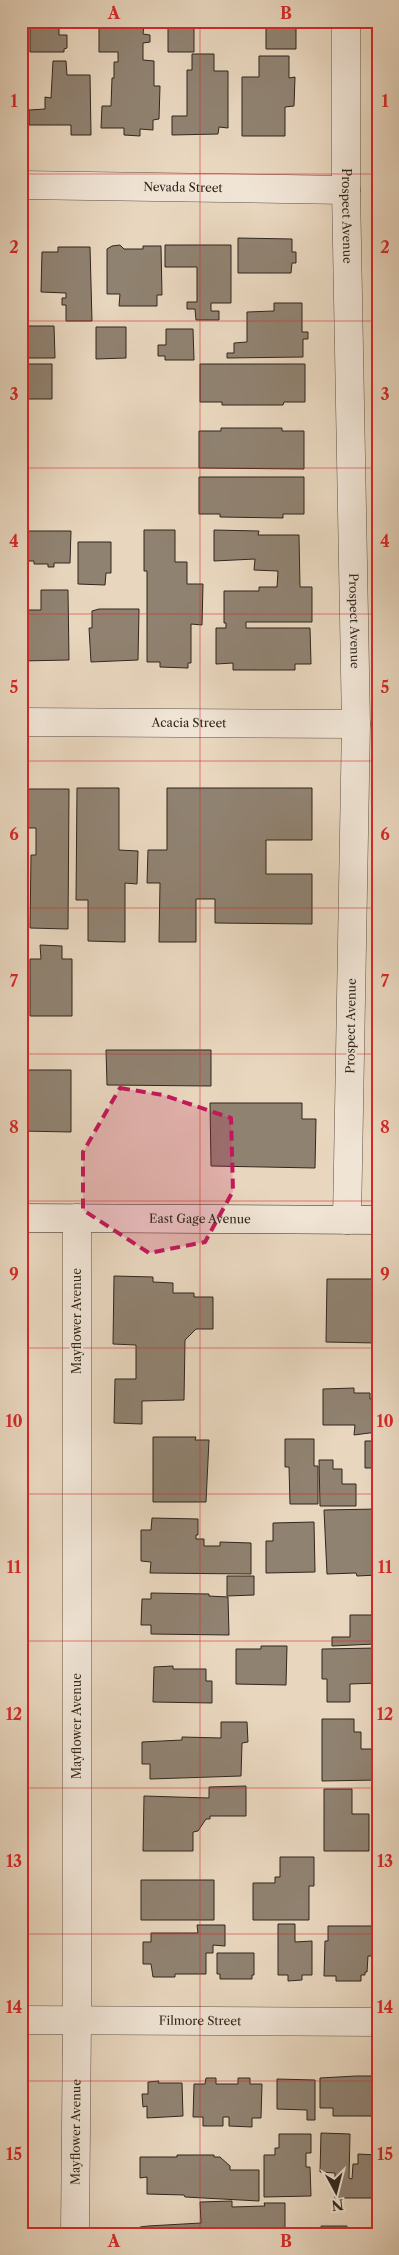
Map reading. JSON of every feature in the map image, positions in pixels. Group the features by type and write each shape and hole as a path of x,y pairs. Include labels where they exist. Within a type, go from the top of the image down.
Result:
{"street":[{"name":"Prospect Avenue","path":"346,21 346,190 356,724 347,1220"},
{"name":"Nevada Street","path":"21,185 346,190"},
{"name":"Acacia Street","path":"21,722 356,724"},
{"name":"East Gage Avenue","path":"21,1218 378,1220"},
{"name":"Mayflower Avenue","path":"75,2234 77,2021 77,1218"},
{"name":"Filmore Street","path":"21,2020 378,2022"}],"highlighted area":[{"path":"120,1088 163,1095 231,1118 233,1191 205,1242 149,1253 83,1210 83,1152"}],"building":[{"path":"164,21 164,25 144,25 143,34 150,35 150,42 143,43 143,60 154,61 154,86 160,86 159,119 153,120 153,130 140,129 140,136 124,135 124,128 101,128 102,106 111,106 114,62 118,62 118,52 99,52 99,22"},
{"path":"21,22 25,22 24,92 21,92"},
{"path":"30,22 59,22 59,35 67,35 67,48 64,49 64,52 30,52"},
{"path":"168,23 194,23 194,52 168,52"},
{"path":"266,23 296,23 296,49 266,49"},
{"path":"192,54 214,54 214,71 228,71 228,128 219,127 218,134 172,135 172,116 187,116 187,70 192,70"},
{"path":"259,56 289,56 289,78 295,77 294,106 285,107 285,136 242,136 242,77 259,77"},
{"path":"53,61 66,61 67,75 90,75 91,135 71,135 71,125 29,125 29,110 45,109 45,97 51,98"},
{"path":"238,238 292,239 292,252 296,252 296,263 292,263 291,273 238,273"},
{"path":"120,245 124,249 143,249 143,246 161,246 162,295 157,295 157,306 119,306 120,294 107,294 107,249"},
{"path":"165,245 231,245 231,303 211,303 211,311 219,311 219,320 196,320 195,309 187,309 187,302 197,302 197,267 165,267"},
{"path":"58,247 90,247 92,321 66,321 66,305 62,305 62,298 66,298 66,293 41,292 42,252 58,252"},
{"path":"274,303 302,303 302,332 308,332 308,339 303,339 303,357 227,358 227,353 234,353 234,343 247,342 247,312 274,311"},
{"path":"27,326 54,326 55,358 27,358"},
{"path":"96,327 126,327 126,358 96,359"},
{"path":"166,329 193,329 194,360 165,360 165,356 158,356 158,345 166,345"},
{"path":"24,364 52,364 52,399 24,399"},
{"path":"200,364 305,364 305,402 284,402 283,405 222,405 222,402 200,402"},
{"path":"221,428 282,428 282,431 304,431 304,469 199,468 199,431 221,431"},
{"path":"199,477 304,477 304,514 283,514 283,518 220,517 220,514 199,514"},
{"path":"144,530 175,530 175,562 187,562 187,584 203,584 202,625 191,624 191,663 188,663 188,668 160,667 160,662 147,662 147,571 144,571"},
{"path":"214,530 259,531 258,535 299,535 300,587 312,587 312,622 246,622 246,628 310,628 311,664 295,664 295,670 233,670 233,663 216,664 216,628 226,628 226,623 224,623 224,591 259,591 259,587 277,587 278,571 254,570 255,559 214,561"},
{"path":"21,531 71,531 70,563 54,563 54,567 48,567 48,564 34,564 34,561 21,561"},
{"path":"78,542 111,542 111,573 106,573 105,585 78,584"},
{"path":"41,590 68,590 69,660 21,661 21,610 41,610"},
{"path":"99,609 139,609 138,660 91,662 89,628 92,628 92,611"},
{"path":"77,788 119,788 119,850 138,851 137,884 125,883 125,942 88,941 88,900 76,900"},
{"path":"167,788 312,788 312,840 266,840 266,874 312,874 312,924 215,923 215,899 196,899 196,942 159,942 160,883 147,883 148,850 167,850"},
{"path":"21,789 69,789 68,929 30,928 31,855 36,855 36,828 21,828"},
{"path":"40,945 62,946 62,959 72,959 72,1016 30,1016 30,959 41,959"},
{"path":"106,1050 211,1050 211,1086 107,1085"},
{"path":"21,1070 71,1070 71,1132 21,1131"},
{"path":"210,1103 302,1103 302,1119 316,1119 315,1168 211,1166"},
{"path":"114,1276 153,1277 153,1282 173,1283 173,1293 194,1293 194,1297 213,1297 213,1329 196,1329 185,1340 184,1400 142,1401 142,1424 114,1423 115,1379 136,1379 136,1345 113,1344"},
{"path":"327,1279 377,1279 376,1343 326,1342"},
{"path":"354,1388 354,1393 370,1393 370,1399 378,1398 377,1432 354,1435 355,1425 323,1425 323,1389"},
{"path":"153,1437 196,1437 195,1440 209,1440 206,1502 153,1502"},
{"path":"285,1439 314,1439 314,1466 318,1466 318,1504 290,1504 289,1467 285,1467"},
{"path":"365,1441 378,1441 378,1468 365,1468"},
{"path":"319,1460 333,1460 333,1469 342,1469 342,1484 356,1484 356,1506 320,1506"},
{"path":"378,1509 378,1575 357,1576 356,1573 327,1574 324,1510"},
{"path":"152,1518 198,1519 198,1535 196,1535 196,1539 204,1539 204,1546 220,1546 220,1542 251,1543 251,1574 150,1573 151,1562 141,1561 141,1530 151,1530"},
{"path":"314,1522 315,1572 266,1573 266,1541 273,1541 273,1523"},
{"path":"227,1576 254,1576 254,1595 227,1596"},
{"path":"151,1593 209,1594 209,1596 228,1597 229,1635 151,1634 151,1625 141,1625 142,1599 151,1599"},
{"path":"373,1613 378,1613 378,1638 374,1638 374,1644 332,1646 332,1637 350,1637 350,1615 373,1615"},
{"path":"261,1646 287,1646 286,1685 236,1684 236,1649 261,1649"},
{"path":"378,1648 378,1683 350,1684 350,1702 327,1702 327,1679 322,1679 322,1649"},
{"path":"173,1666 173,1669 206,1669 206,1681 212,1681 212,1703 153,1702 154,1667"},
{"path":"322,1719 354,1719 354,1732 361,1732 361,1749 378,1749 378,1780 322,1781"},
{"path":"221,1722 247,1722 248,1742 242,1743 241,1776 150,1779 150,1764 142,1764 142,1742 182,1740 182,1737 221,1738"},
{"path":"246,1786 246,1816 210,1816 210,1819 206,1819 198,1831 193,1832 193,1851 143,1851 144,1796 209,1798 209,1787"},
{"path":"324,1789 352,1789 352,1814 369,1814 369,1851 324,1851"},
{"path":"375,1805 378,1805 378,1851 375,1851"},
{"path":"280,1857 314,1857 314,1886 309,1886 309,1920 253,1920 253,1883 275,1883 275,1877 280,1877"},
{"path":"141,1880 214,1880 214,1920 141,1920"},
{"path":"278,1924 295,1924 295,1942 312,1941 312,1975 302,1975 302,1980 288,1981 288,1975 278,1975"},
{"path":"197,1925 225,1925 225,1946 213,1945 213,1953 206,1953 206,1974 175,1974 175,1977 153,1977 151,1964 143,1964 143,1942 151,1942 151,1933 198,1933"},
{"path":"328,1926 378,1926 378,1956 368,1956 367,1972 365,1972 365,1975 361,1975 361,1981 336,1981 336,1976 324,1976 325,1941 328,1941"},
{"path":"217,1953 254,1953 254,1975 252,1975 252,1979 220,1979 220,1974 217,1974"},
{"path":"378,2076 378,2116 333,2116 333,2108 320,2108 320,2078"},
{"path":"206,2078 216,2078 216,2084 238,2084 238,2078 250,2078 250,2084 262,2084 261,2118 252,2118 252,2127 229,2126 229,2117 223,2117 223,2126 203,2126 203,2117 193,2117 194,2084 205,2084"},
{"path":"277,2079 315,2080 315,2120 307,2120 307,2110 277,2109"},
{"path":"159,2081 158,2083 182,2083 183,2116 147,2118 147,2106 143,2107 142,2094 148,2094 148,2082"},
{"path":"321,2133 350,2134 349,2178 352,2179 353,2164 358,2164 358,2154 377,2155 378,2153 378,2198 335,2198 335,2173 320,2172"},
{"path":"279,2134 311,2134 311,2153 306,2153 306,2167 310,2167 311,2196 264,2197 264,2155 275,2155 275,2148 279,2148"},
{"path":"177,2155 214,2155 214,2157 220,2157 230,2166 230,2170 259,2170 259,2201 147,2194 147,2177 140,2178 140,2157 177,2157"},
{"path":"232,2201 232,2207 265,2206 264,2203 285,2203 285,2228 201,2228 201,2234 140,2234 140,2227 201,2223 200,2202"},
{"path":"373,2210 378,2210 378,2234 373,2234"},
{"path":"321,2226 347,2226 346,2234 321,2234"}]}
